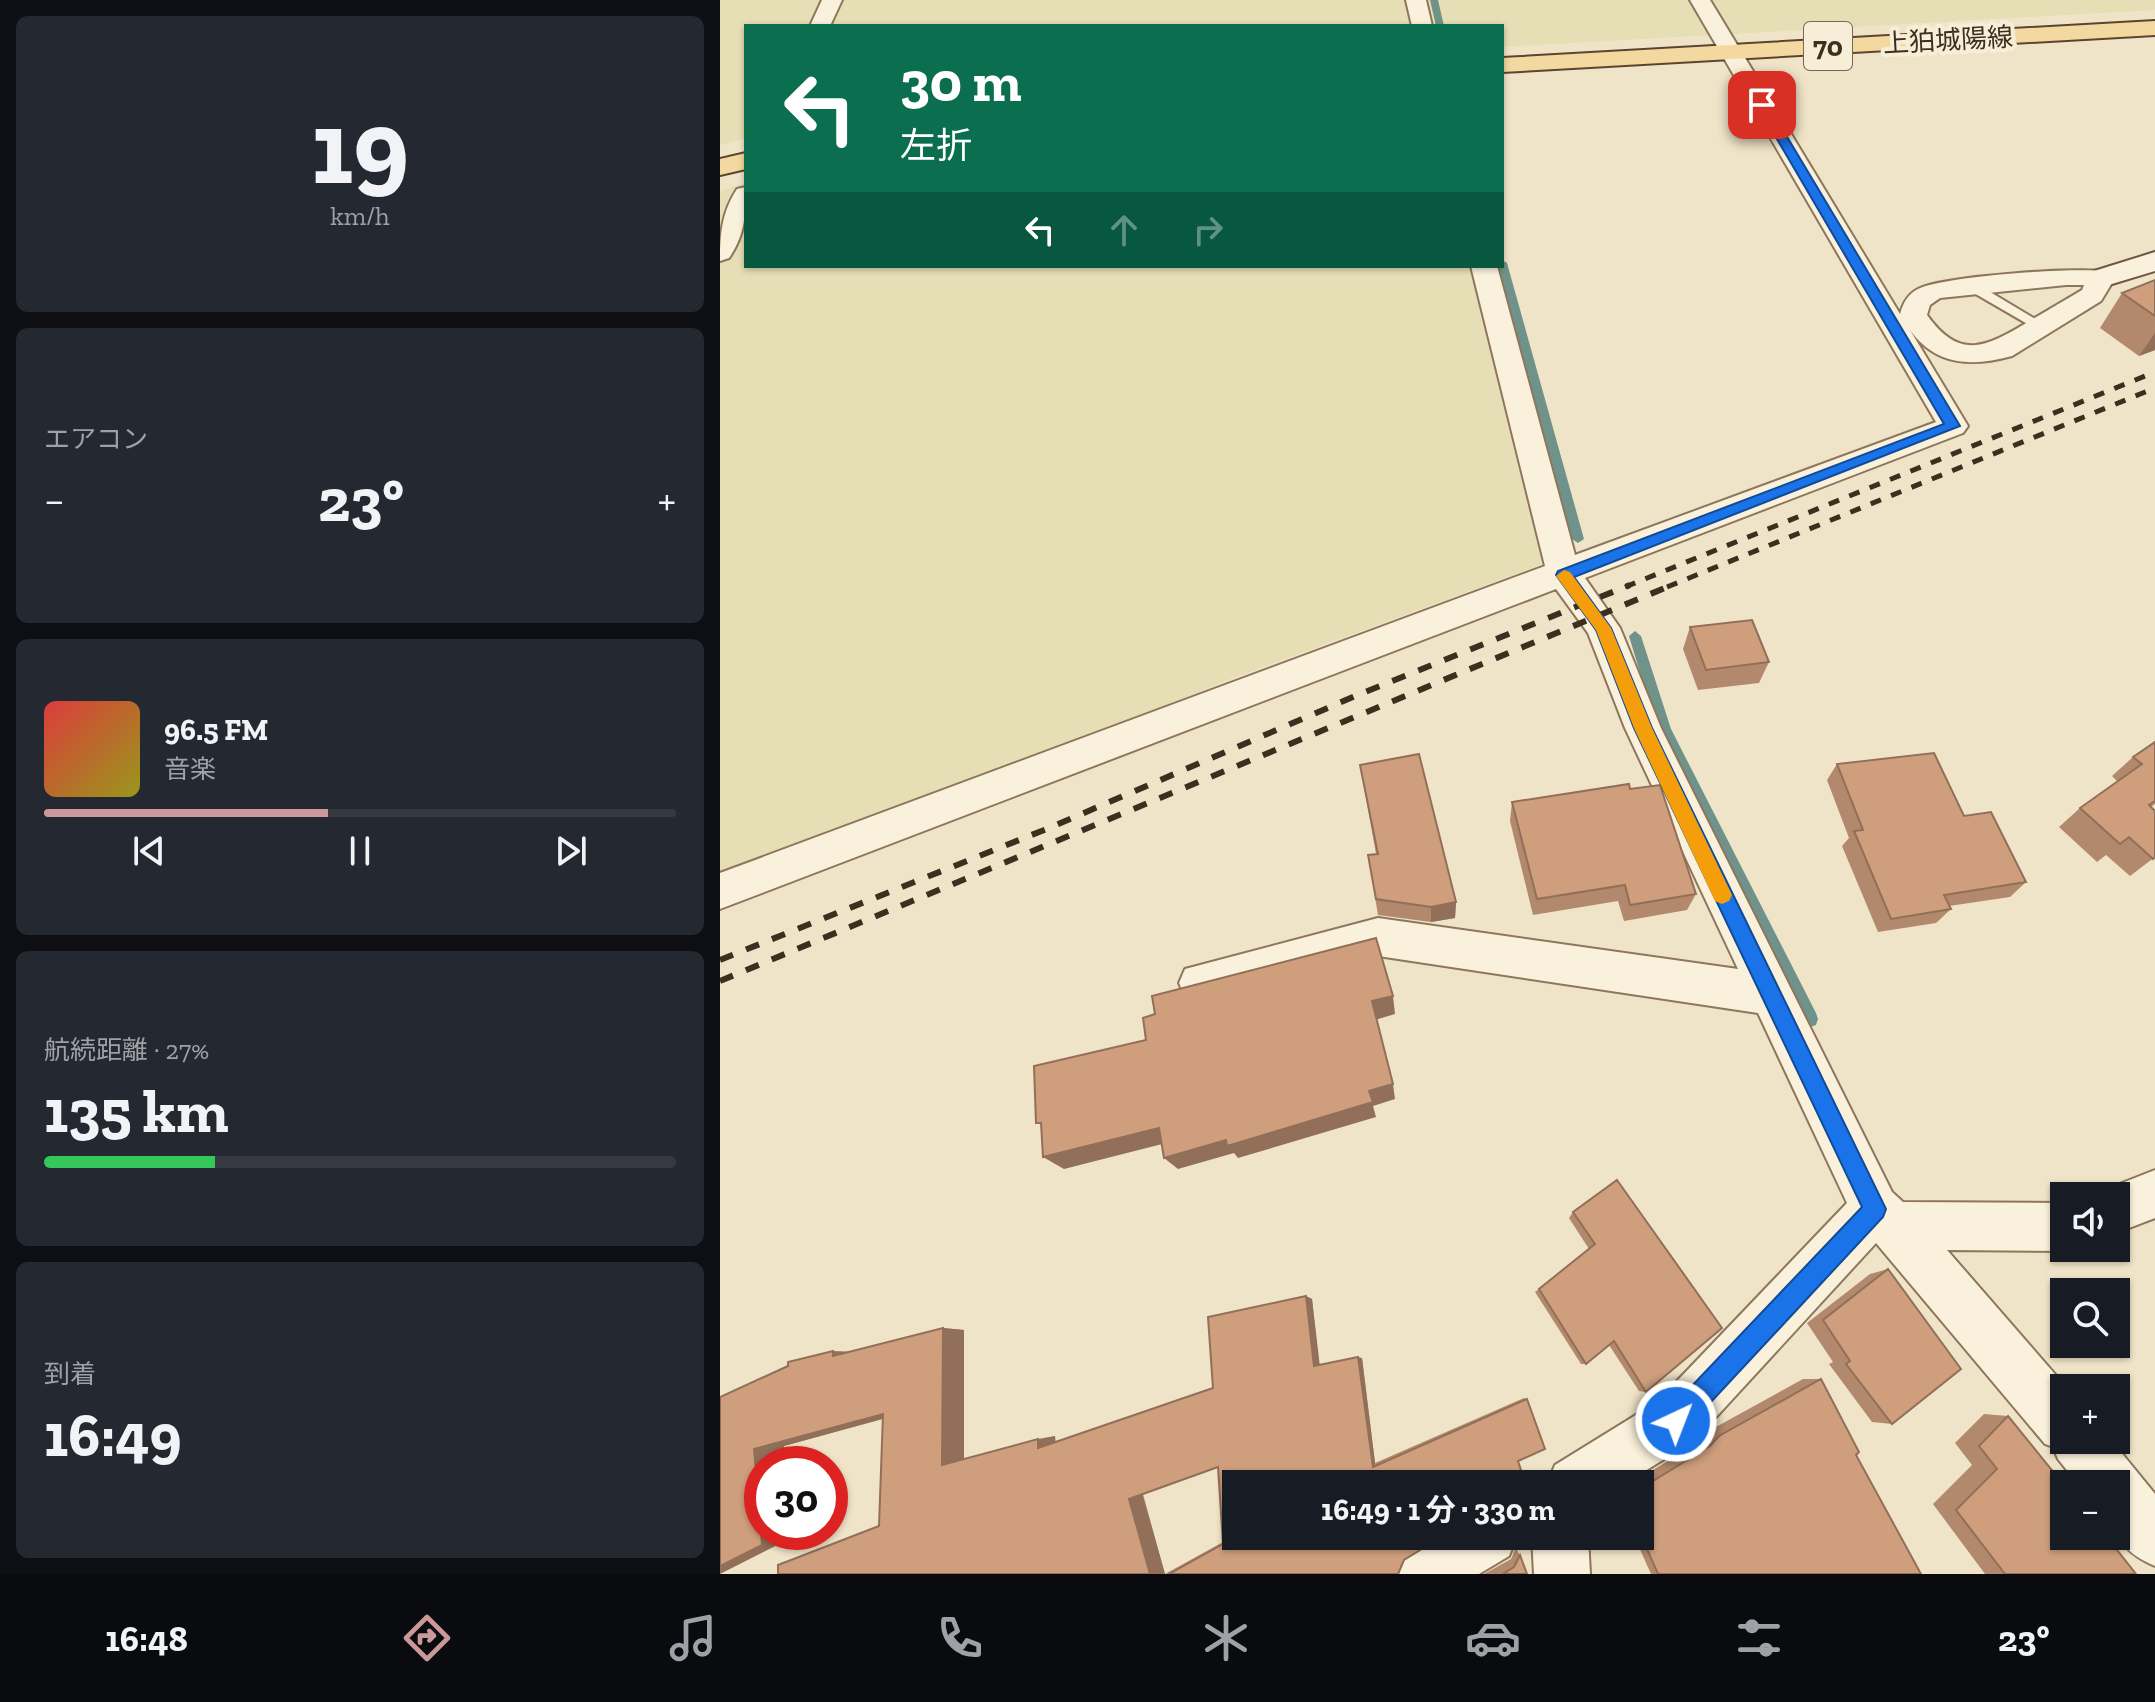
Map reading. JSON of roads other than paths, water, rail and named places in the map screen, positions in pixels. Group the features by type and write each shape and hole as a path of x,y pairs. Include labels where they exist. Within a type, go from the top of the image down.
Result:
{"main road":[{"name":"上狛城陽線","path":"1504,65 2155,28"},
{"path":"720,167 744,161"}],"street":[{"path":"821,24 832,0"},
{"path":"1416,0 1422,24"},
{"path":"720,891 1953,426 1700,0"},
{"path":"720,253 744,199"},
{"path":"2102,278 2092,295 2002,350 1985,355 1962,357 1943,348 1923,331 1913,315 1915,305 1922,296 1935,291 2066,277 2102,278 2155,261"},
{"path":"1485,268 1564,575 1603,628 1643,728 1769,994 1884,1218 2050,1409"},
{"path":"1200,983 1378,937 1769,994"},
{"path":"2130,1204 2155,1194"},
{"path":"1597,1470 1676,1421 1884,1218 2050,1226"},
{"path":"2088,1454 2101,1470"},
{"path":"2130,1507 2155,1538"},
{"path":"1427,1574 1466,1550"},
{"path":"1561,1550 1562,1574"}],"lane":[{"path":"1971,286 2041,326"}],"waterway":[{"path":"1434,0 1440,24"},
{"path":"1503,268 1578,539"},
{"path":"1635,636 1664,729 1810,1019"}],"railway":[{"path":"1625,587 2155,372"},
{"path":"1667,587 2155,388"},
{"path":"720,960 1049,828 1360,694 1630,585"},
{"path":"720,981 1672,585"}]}
